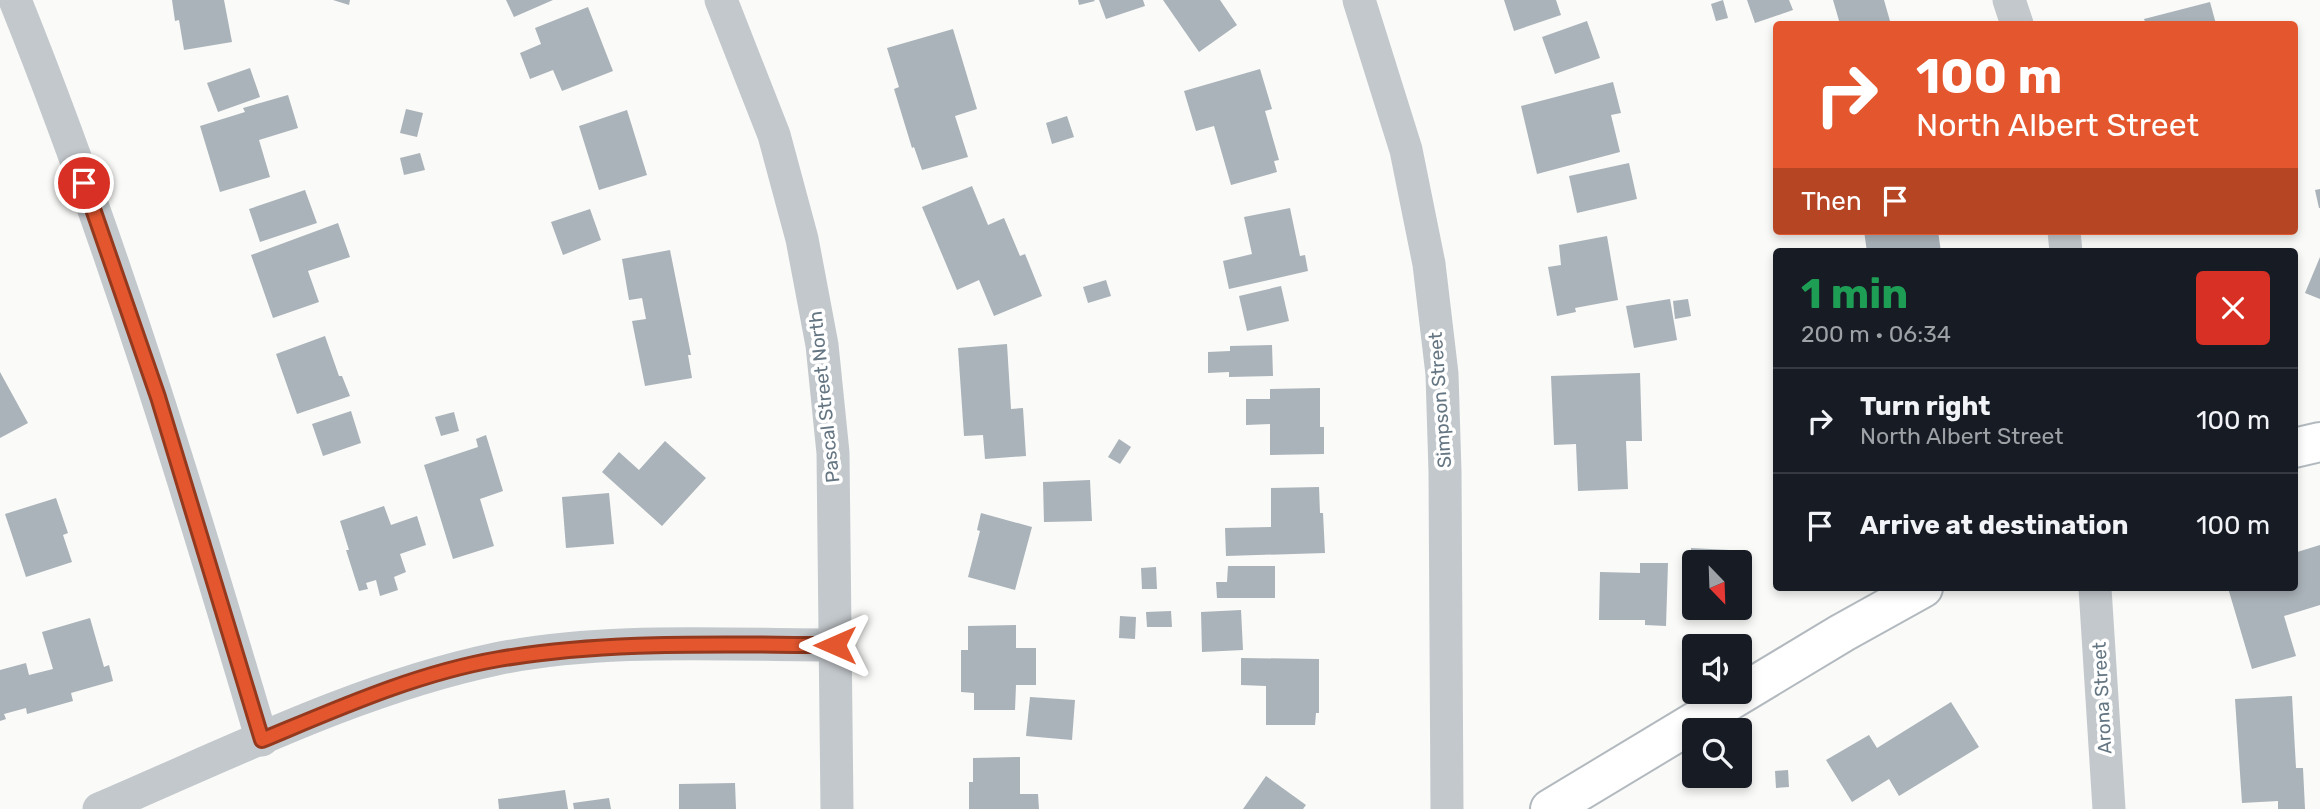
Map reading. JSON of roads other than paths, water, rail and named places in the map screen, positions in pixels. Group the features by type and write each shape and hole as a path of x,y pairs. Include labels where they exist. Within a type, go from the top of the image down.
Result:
{"street":[{"path":"15,0 137,334 212,569 262,740"},
{"name":"Pascal Street North","path":"721,0 774,135 802,239 822,345 833,453 837,809"},
{"name":"Simpson Street","path":"1359,0 1406,150 1429,264 1442,374 1447,809"},
{"path":"2009,0 2016,21"},
{"path":"2298,447 2320,442"},
{"path":"1549,809 1842,633 1918,591"},
{"name":"Arona Street","path":"2095,591 2109,809"},
{"path":"100,809 412,680 498,659 585,648 835,645"}]}
